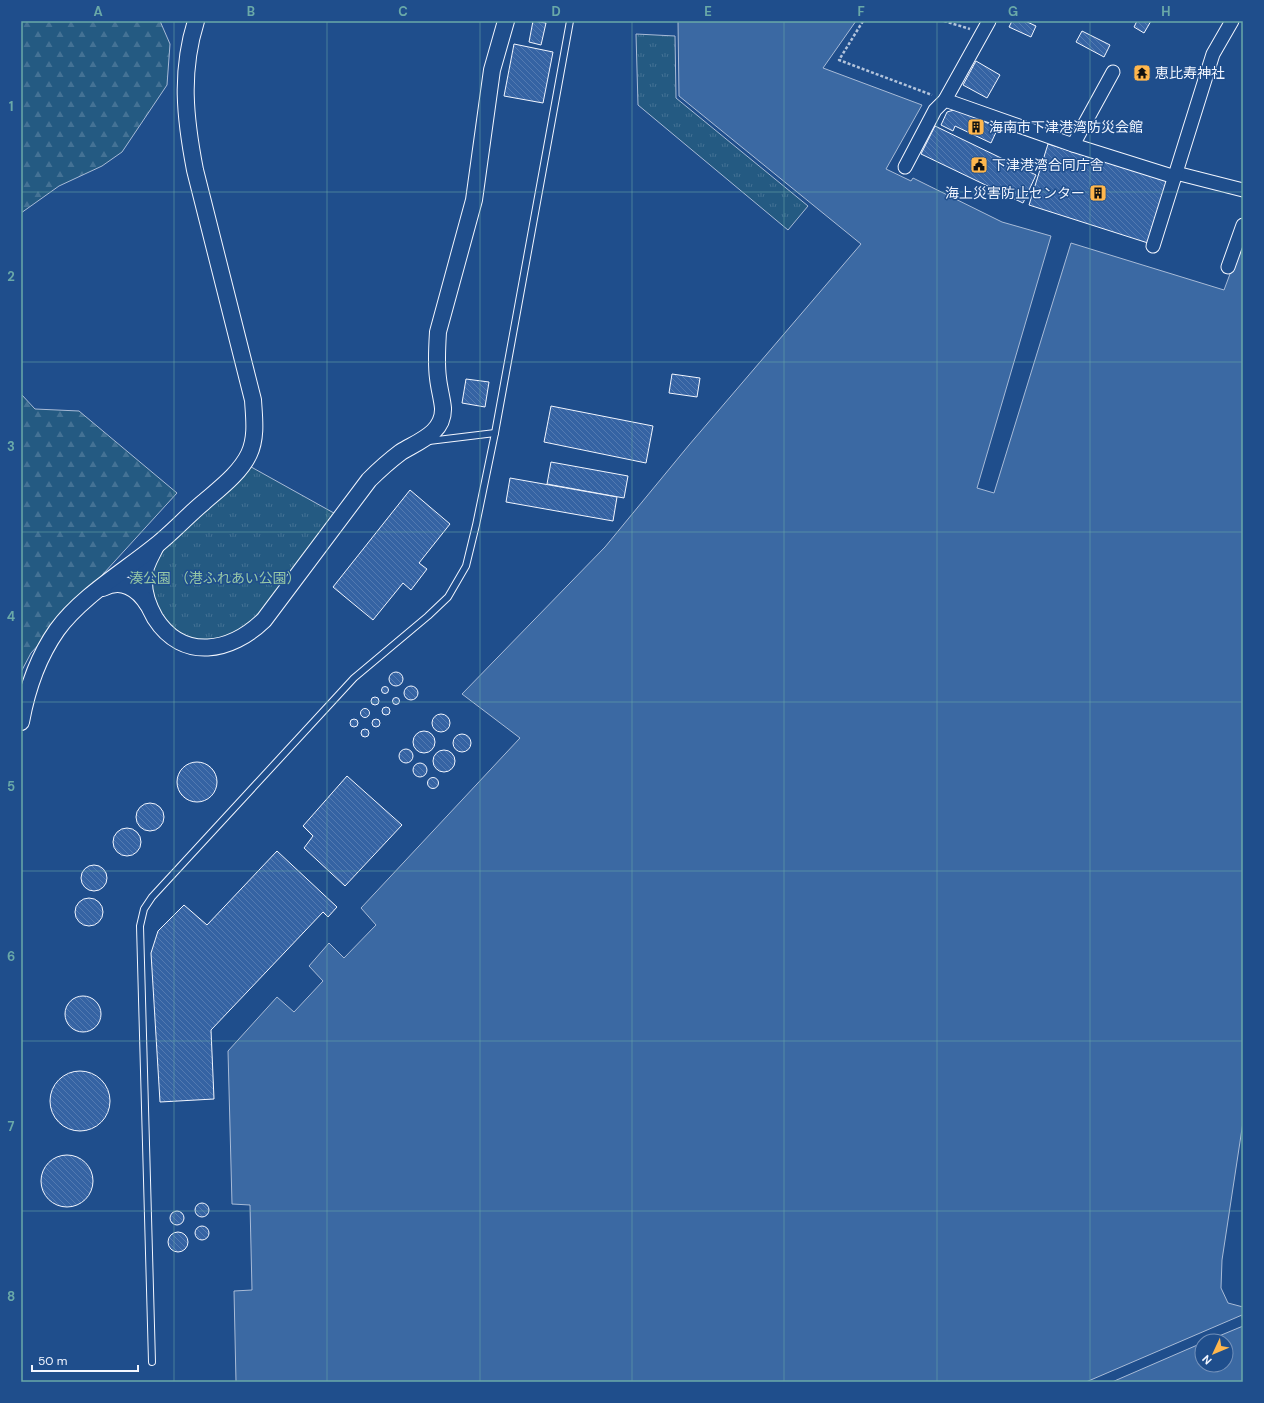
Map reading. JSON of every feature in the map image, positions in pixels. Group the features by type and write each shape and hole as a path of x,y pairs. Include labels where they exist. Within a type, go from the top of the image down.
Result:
{"street":[{"path":"21,722 28,690 47,646 58,629 98,590 156,546 227,482 244,463 253,445 255,424 248,375 195,170 189,139 185,106 185,77 190,41 196,21"},
{"path":"98,590 111,583 127,586 143,597 167,633 181,642 198,648 222,646 240,639 264,620 369,480 385,464 420,442 436,429 441,421 443,410 438,378 436,349 438,332 455,264 474,200 492,70 506,21"},
{"path":"1153,246 1213,54 1232,21"},
{"path":"905,167 936,110 945,100 985,27"},
{"path":"1073,145 1114,72"},
{"path":"945,100 1073,145 1175,175 1243,190"},
{"path":"1228,268 1243,225"},
{"path":"148,606 144,577 156,546"}],"lane":[{"path":"152,1362 141,1017 140,926 144,910 152,897 354,678 428,616 448,597 466,566 495,433 570,21"},
{"path":"420,442 495,433"}],"path":[{"path":"863,21 839,60 945,100"},
{"path":"944,21 985,27"}],"green space":[{"path":"21,21 160,21 170,44 167,85 122,152 102,166 59,186 21,213"},
{"path":"636,34 675,36 676,98 808,206 788,230 638,105"},
{"path":"21,394 35,409 79,411 177,493 31,653 21,672"},
{"name":"湊公園 （港ふれあい公園）","path":"244,463 341,517 264,620 199,648 157,621 147,566"}],"shaded area":[{"path":"678,21 856,21 823,68 922,105 886,169 911,181 913,178 1002,222 1051,236 977,488 994,493 1071,243 1224,290 1243,239 1243,1122 1222,1260 1221,1288 1228,1303 1243,1307 1243,1382 236,1382 234,1291 252,1290 250,1205 232,1204 228,1051 277,997 294,1012 323,981 309,966 329,943 344,958 376,925 361,908 520,738 462,694 605,547 689,445 861,244 679,96"}],"pier":[{"path":"1242,1315 1243,1326 1226,1333 1200,1333"},
{"path":"1194,1336 1194,1346 1112,1382 1086,1382"}],"building":[{"path":"533,21 546,23 541,45 529,42"},
{"path":"1012,21 1025,21 1036,26 1031,37 1009,27"},
{"path":"1137,21 1151,21 1144,33 1134,27"},
{"path":"1082,31 1110,45 1104,57 1076,42"},
{"path":"514,44 553,52 543,103 504,96"},
{"path":"976,61 1000,75 987,98 963,85"},
{"name":"海南市下津港湾防災会館","path":"957,109 998,128 991,143 955,126 953,131 941,125 947,112"},
{"name":"下津港湾合同庁舎","path":"935,126 1036,175 1023,203 921,154"},
{"name":"海上災害防止センター","path":"1048,144 1167,181 1148,243 1029,205"},
{"path":"672,374 700,378 697,397 669,393"},
{"path":"466,379 489,382 485,407 462,403"},
{"path":"551,406 653,426 646,463 544,442"},
{"path":"551,462 628,476 624,498 547,484"},
{"path":"510,478 617,497 613,521 506,502"},
{"path":"410,490 450,524 419,563 427,569 411,590 403,583 373,620 333,587"},
{"path":"396,672 401,674 403,679 401,684 396,686 391,684 389,679 391,674"},
{"path":"385,686 388,687 388,693 385,694 382,693 381,690 382,687"},
{"path":"411,686 416,688 418,693 416,698 411,700 406,698 404,693 406,688"},
{"path":"375,697 378,698 378,704 375,705 372,704 371,701 372,698"},
{"path":"396,697 399,698 399,704 396,705 393,704 392,701 393,698"},
{"path":"386,707 389,708 389,714 386,715 383,714 382,711 383,708"},
{"path":"363,709 367,709 369,713 367,717 363,717 361,715 361,711"},
{"path":"441,714 447,717 450,723 447,729 441,732 435,729 432,723 435,717"},
{"path":"352,719 356,719 358,723 356,727 352,727 350,725 350,721"},
{"path":"374,719 378,719 380,723 378,727 374,727 372,725 372,721"},
{"path":"363,729 367,729 369,733 367,737 363,737 361,735 361,731"},
{"path":"424,731 432,734 435,742 432,750 424,753 416,750 413,742 416,734"},
{"path":"462,734 468,737 471,743 468,749 462,752 456,749 453,743 456,737"},
{"path":"406,749 411,751 413,756 411,761 406,763 401,761 399,756 401,751"},
{"path":"440,750 448,750 455,757 455,765 448,772 440,772 433,765 433,757"},
{"path":"197,762 205,764 211,768 215,774 217,782 215,790 211,796 205,800 197,802 189,800 183,796 179,790 177,782 179,774 183,768 189,764"},
{"path":"420,763 425,765 427,770 425,775 420,777 415,775 413,770 415,765"},
{"path":"347,776 402,825 345,886 304,848 313,836 303,826"},
{"path":"433,777 437,779 439,783 437,787 433,789 429,787 427,783 429,779"},
{"path":"150,803 160,807 164,817 160,827 150,831 140,827 136,817 140,807"},
{"path":"127,828 137,832 141,842 137,852 127,856 117,852 113,842 117,832"},
{"path":"277,851 337,907 328,917 323,912 211,1030 214,1099 160,1102 151,953 158,931 184,905 207,925"},
{"path":"94,865 103,869 107,878 103,887 94,891 85,887 81,878 85,869"},
{"path":"89,898 99,902 103,912 99,922 89,926 79,922 75,912 79,902"},
{"path":"87,996 96,1001 100,1007 100,1021 96,1027 87,1032 79,1032 70,1027 66,1021 65,1010 70,1001 76,997"},
{"path":"80,1071 97,1076 105,1084 110,1101 105,1118 97,1126 80,1131 63,1126 55,1118 50,1101 55,1084 63,1076"},
{"path":"67,1155 77,1157 85,1163 91,1171 93,1181 91,1191 85,1199 77,1205 67,1207 57,1205 49,1199 43,1191 41,1181 43,1171 49,1163 57,1157"},
{"path":"199,1203 205,1203 209,1207 209,1213 205,1217 199,1217 195,1213 195,1207"},
{"path":"174,1211 180,1211 184,1215 184,1221 180,1225 174,1225 170,1221 170,1215"},
{"path":"199,1226 205,1226 209,1230 209,1236 205,1240 199,1240 195,1236 195,1230"},
{"path":"174,1232 182,1232 188,1238 188,1246 182,1252 174,1252 168,1246 168,1238"}],"place":[{"name":"恵比寿神社","path":"1142,73"},
{"name":"海南市下津港湾防災会館","path":"976,127"},
{"name":"下津港湾合同庁舎","path":"979,165"},
{"name":"海上災害防止センター","path":"1098,193"}]}
